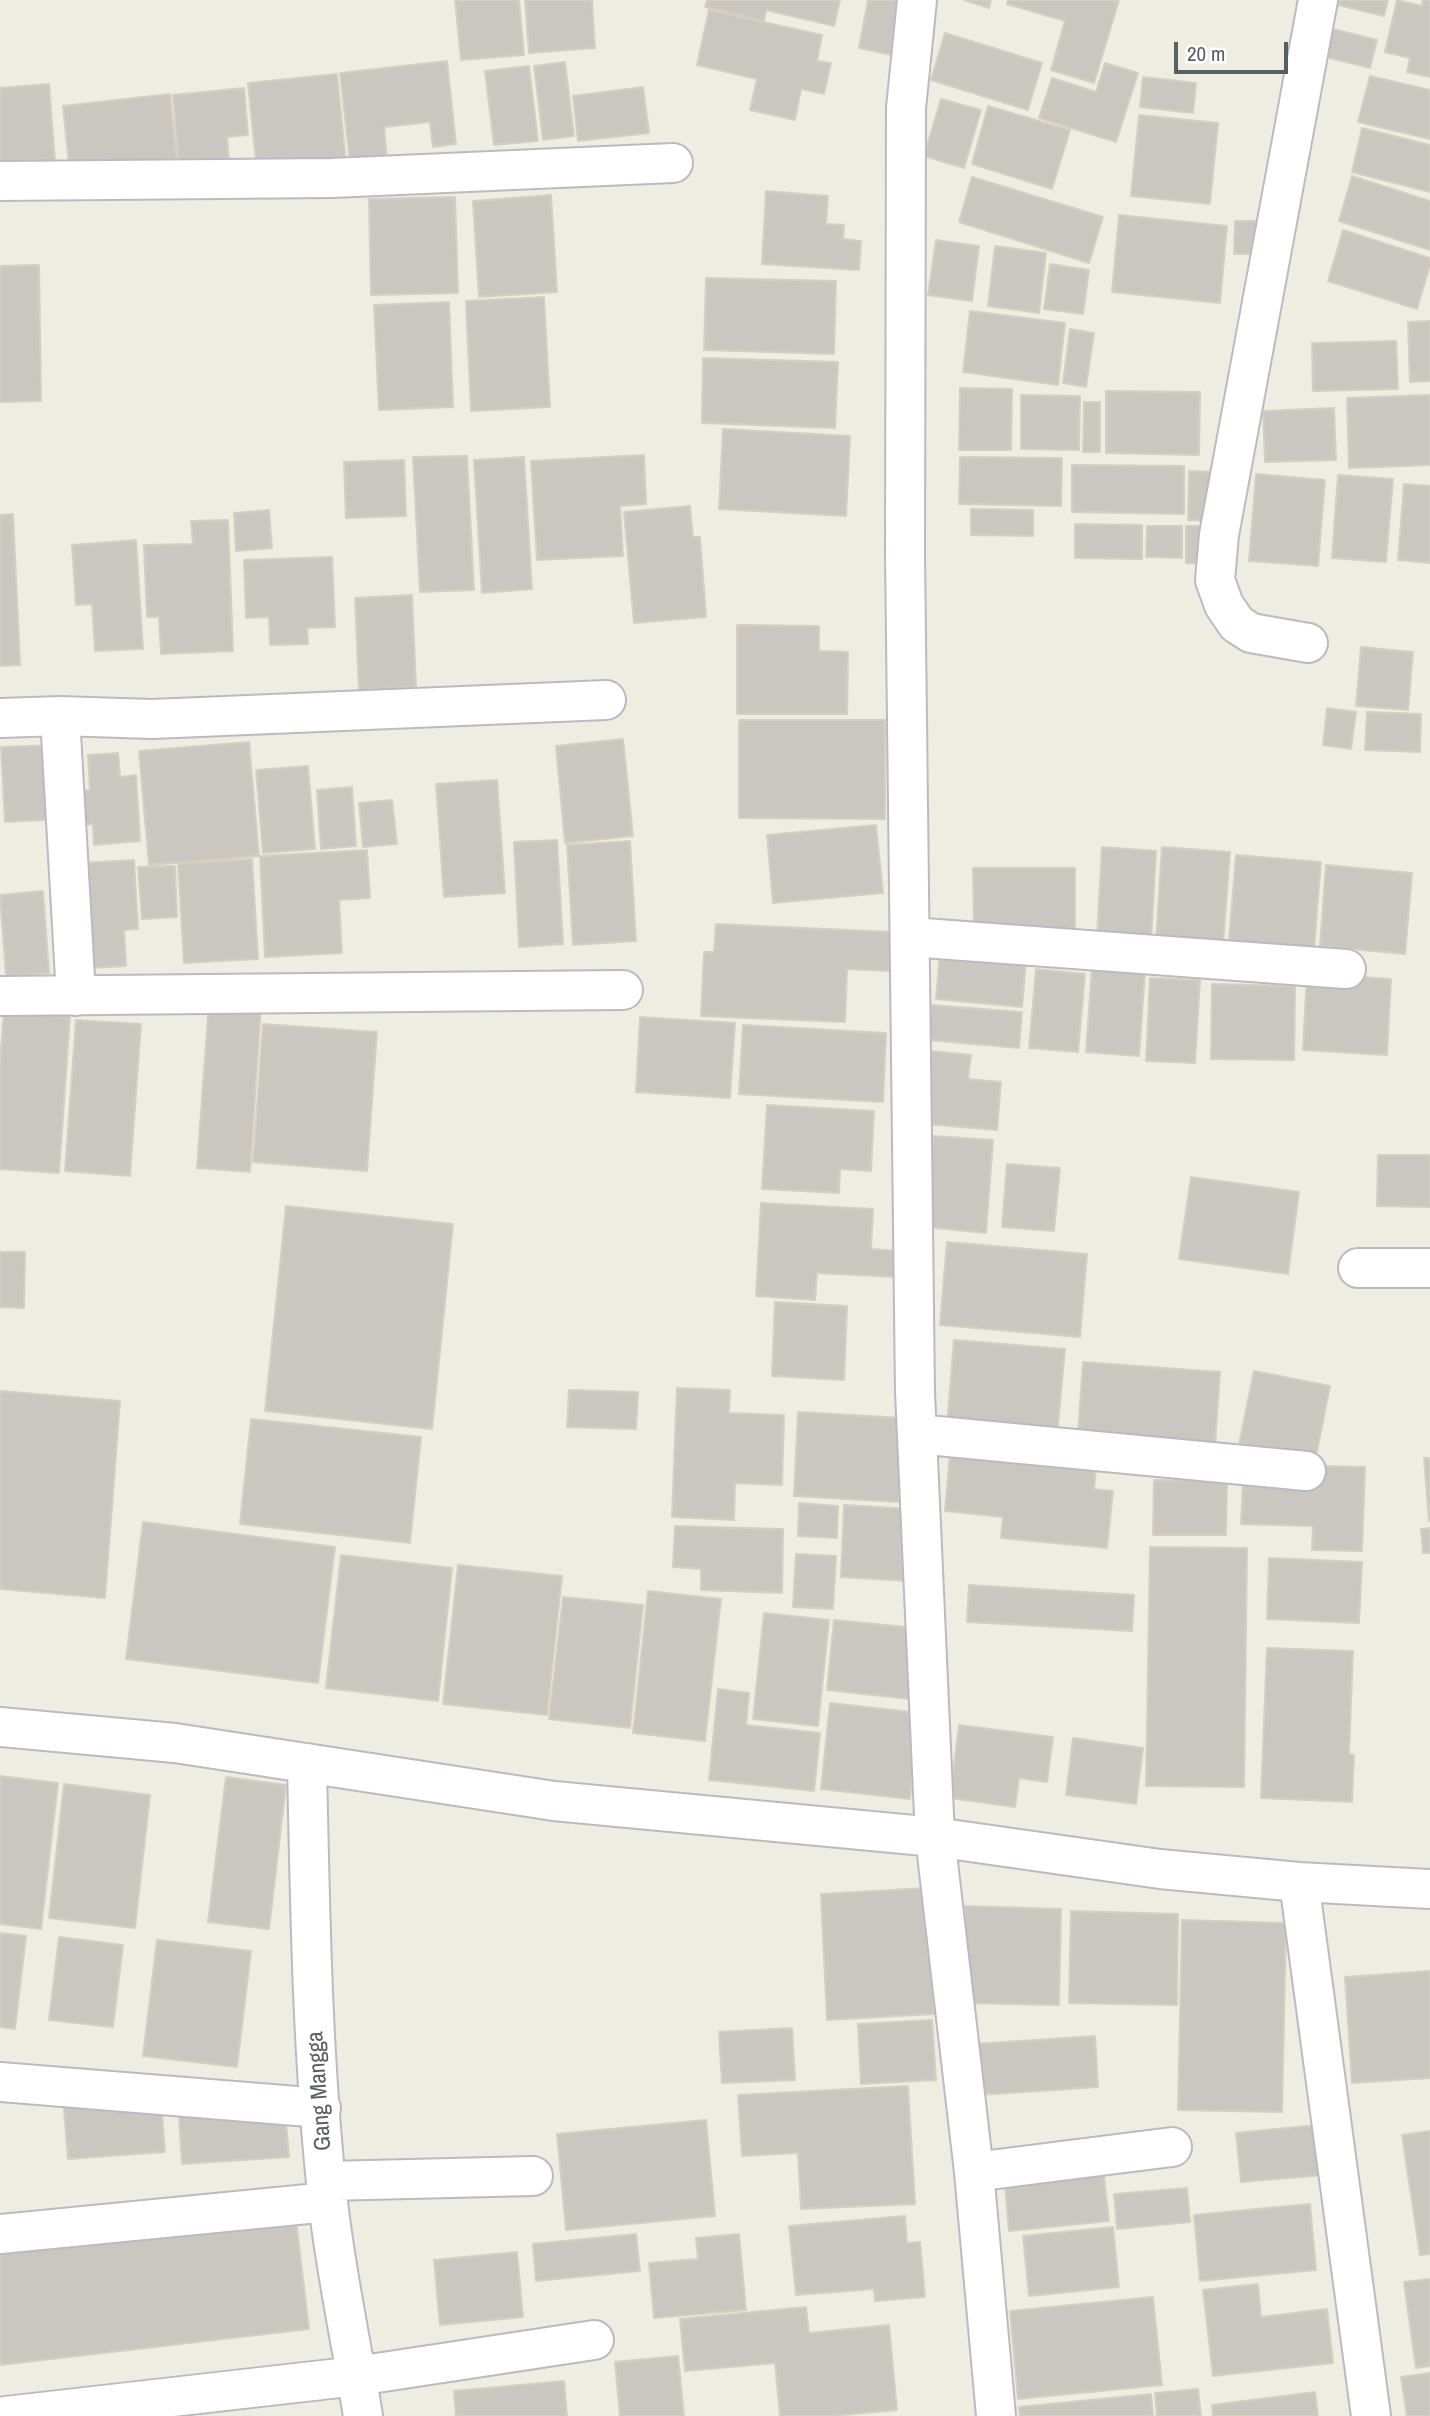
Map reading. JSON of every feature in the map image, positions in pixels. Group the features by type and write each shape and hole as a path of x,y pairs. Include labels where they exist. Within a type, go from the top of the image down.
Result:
{"street":[{"path":"917,0 905,122 905,567 917,1434 935,1837 974,2172 996,2416"},
{"path":"1308,643 1251,633 1237,624 1224,605 1215,580 1219,535 1318,0"},
{"path":"0,181 332,178 673,163"},
{"path":"0,718 60,716 152,719 606,700"},
{"path":"60,716 76,996"},
{"path":"910,937 1346,969"},
{"path":"0,996 623,990"},
{"path":"1358,1268 1430,1268"},
{"path":"917,1434 1306,1471"},
{"path":"0,1727 175,1743 554,1801 935,1837 1160,1869 1300,1882 1430,1889"},
{"name":"Gang Mangga","path":"307,1763 310,1927 328,2192 344,2315 363,2416"},
{"path":"1300,1882 1371,2416"},
{"path":"0,2082 321,2108"},
{"path":"974,2172 1172,2147"},
{"path":"0,2234 328,2192 533,2176"},
{"path":"6,2416 357,2376 594,2340"}],"building":[{"path":"455,0 519,0 524,55 461,60"},
{"path":"525,0 592,0 595,48 529,53"},
{"path":"707,0 840,0 834,26 766,10 764,21 705,7"},
{"path":"868,0 904,0 892,55 859,48"},
{"path":"964,0 991,0 989,8"},
{"path":"1008,0 1119,0 1094,83 1051,70 1065,21 1007,4"},
{"path":"1339,0 1388,0 1384,16 1338,5"},
{"path":"1397,0 1422,6 1423,0 1430,0 1430,77 1407,72 1410,58 1385,52"},
{"path":"709,10 822,35 817,61 831,63 824,94 801,89 795,120 750,110 757,79 697,65"},
{"path":"1333,29 1377,40 1370,68 1326,57"},
{"path":"945,33 1042,63 1028,110 931,80"},
{"path":"447,61 456,144 433,147 430,122 384,127 387,159 350,163 340,73"},
{"path":"565,62 574,136 543,140 534,66"},
{"path":"1105,63 1138,73 1116,142 1039,118 1052,78 1096,92"},
{"path":"529,66 538,141 494,145 485,71"},
{"path":"337,74 346,163 257,172 248,83"},
{"path":"1370,76 1430,90 1430,139 1358,122"},
{"path":"1143,77 1196,83 1193,113 1140,107"},
{"path":"49,84 55,162 0,166 0,88"},
{"path":"643,87 649,133 578,141 573,96"},
{"path":"244,88 248,135 227,137 229,162 179,166 173,95"},
{"path":"170,94 177,163 70,175 63,106"},
{"path":"941,99 981,110 964,168 924,156"},
{"path":"988,106 1070,130 1052,189 972,164"},
{"path":"1139,115 1218,123 1210,204 1131,196"},
{"path":"1362,128 1430,145 1430,192 1352,172"},
{"path":"1352,176 1430,201 1430,250 1339,221"},
{"path":"972,177 1103,217 1089,263 959,222"},
{"path":"766,191 828,196 826,224 844,225 843,239 861,241 859,270 762,264"},
{"path":"551,195 557,292 479,297 473,201"},
{"path":"455,197 458,293 371,295 369,199"},
{"path":"1119,215 1227,226 1220,303 1112,292"},
{"path":"1235,221 1263,221 1263,254 1234,254"},
{"path":"1343,230 1430,258 1417,309 1328,281"},
{"path":"936,240 979,246 972,301 928,295"},
{"path":"995,246 1046,253 1039,313 988,306"},
{"path":"1050,264 1089,270 1083,314 1044,309"},
{"path":"39,265 41,401 0,402 0,266"},
{"path":"706,278 836,281 834,354 704,350"},
{"path":"544,297 550,407 471,411 466,301"},
{"path":"449,302 453,407 379,410 374,305"},
{"path":"970,311 1065,323 1058,385 963,372"},
{"path":"1430,321 1430,381 1410,382 1408,322"},
{"path":"1070,329 1094,333 1086,387 1063,383"},
{"path":"1396,341 1398,389 1313,391 1312,343"},
{"path":"703,358 838,362 835,428 702,423"},
{"path":"960,388 1012,389 1011,450 959,450"},
{"path":"1106,391 1200,392 1199,455 1106,453"},
{"path":"1021,395 1080,396 1079,450 1021,449"},
{"path":"1430,395 1430,465 1349,468 1347,398"},
{"path":"1084,402 1100,402 1100,452 1083,452"},
{"path":"1334,408 1336,460 1265,462 1263,411"},
{"path":"723,429 850,436 846,516 719,509"},
{"path":"644,455 646,504 620,506 623,556 537,560 531,461"},
{"path":"467,456 474,590 420,592 413,457"},
{"path":"524,457 532,589 482,593 474,460"},
{"path":"960,457 1062,458 1061,506 959,504"},
{"path":"404,460 406,516 346,518 344,462"},
{"path":"1072,465 1184,466 1184,514 1072,512"},
{"path":"1189,471 1218,472 1218,521 1188,520"},
{"path":"1256,474 1325,480 1318,566 1249,561"},
{"path":"1338,475 1393,479 1386,562 1332,558"},
{"path":"1404,484 1430,486 1430,563 1398,560"},
{"path":"690,506 693,537 700,537 706,617 634,623 624,512"},
{"path":"971,509 1033,510 1033,536 971,535"},
{"path":"269,510 272,548 236,551 234,513"},
{"path":"13,514 20,665 0,666 0,515"},
{"path":"228,520 233,651 161,654 159,617 147,617 144,545 193,544 191,521"},
{"path":"1075,524 1142,525 1142,559 1075,558"},
{"path":"1147,526 1182,526 1182,558 1146,557"},
{"path":"1186,526 1211,526 1211,564 1186,563"},
{"path":"136,540 143,649 95,651 92,604 76,605 72,545"},
{"path":"332,557 335,627 307,628 308,644 270,645 269,617 246,618 244,560"},
{"path":"412,595 416,687 359,690 355,598"},
{"path":"737,625 819,626 819,651 848,652 847,714 737,714"},
{"path":"1361,647 1413,652 1408,710 1356,706"},
{"path":"1327,708 1356,712 1351,749 1323,745"},
{"path":"1367,712 1421,714 1420,752 1365,750"},
{"path":"739,720 885,720 885,819 739,818"},
{"path":"623,739 633,836 565,843 556,746"},
{"path":"249,742 259,856 149,865 139,751"},
{"path":"58,745 62,819 5,822 1,747"},
{"path":"118,753 120,777 136,775 140,841 94,845 93,824 72,825 69,792 90,790 88,755"},
{"path":"308,766 315,849 263,853 256,770"},
{"path":"497,780 505,893 444,897 436,784"},
{"path":"352,787 356,846 321,849 317,790"},
{"path":"392,800 397,844 363,847 359,803"},
{"path":"876,825 883,893 773,903 767,835"},
{"path":"557,840 563,944 519,947 514,842"},
{"path":"630,841 636,941 573,945 567,845"},
{"path":"1102,847 1156,851 1151,940 1097,937"},
{"path":"1162,847 1230,852 1223,945 1156,941"},
{"path":"367,850 370,898 339,900 342,953 265,957 260,856"},
{"path":"1236,855 1321,862 1314,948 1229,941"},
{"path":"252,859 258,959 184,963 178,864"},
{"path":"134,860 138,929 124,930 126,966 88,968 81,863"},
{"path":"1326,865 1412,873 1405,954 1320,946"},
{"path":"175,866 177,917 142,919 138,867"},
{"path":"973,868 1075,868 1075,930 974,930"},
{"path":"43,891 49,973 6,976 0,895"},
{"path":"716,924 891,932 889,971 847,969 845,1022 701,1016 704,952 714,952"},
{"path":"940,952 1026,960 1022,1007 936,999"},
{"path":"1092,968 1145,971 1139,1056 1086,1052"},
{"path":"1036,969 1085,974 1078,1052 1029,1048"},
{"path":"1307,973 1391,979 1387,1055 1303,1050"},
{"path":"1150,978 1200,980 1195,1063 1146,1061"},
{"path":"1212,984 1295,986 1294,1060 1211,1059"},
{"path":"209,1002 261,1006 250,1172 197,1168"},
{"path":"931,1005 1022,1012 1019,1048 928,1040"},
{"path":"4,1011 70,1016 59,1173 0,1169 0,1062"},
{"path":"640,1017 735,1023 730,1098 636,1092"},
{"path":"76,1020 141,1024 130,1176 65,1171"},
{"path":"263,1024 377,1032 367,1171 253,1162"},
{"path":"743,1025 886,1033 883,1102 739,1094"},
{"path":"932,1051 971,1055 968,1079 1001,1082 997,1130 925,1124"},
{"path":"767,1105 874,1111 871,1171 840,1169 839,1193 762,1189"},
{"path":"933,1136 993,1140 986,1233 925,1227"},
{"path":"1378,1155 1430,1155 1430,1207 1377,1206"},
{"path":"1007,1164 1060,1168 1054,1231 1002,1227"},
{"path":"1191,1177 1299,1192 1288,1274 1179,1259"},
{"path":"761,1203 873,1209 871,1249 898,1251 897,1277 817,1273 815,1300 756,1296"},
{"path":"286,1206 453,1224 432,1429 265,1411"},
{"path":"947,1242 1087,1254 1080,1337 940,1325"},
{"path":"0,1252 25,1252 24,1308 0,1307"},
{"path":"775,1302 847,1306 844,1380 772,1376"},
{"path":"954,1340 1065,1349 1057,1435 947,1425"},
{"path":"1083,1362 1220,1372 1215,1445 1078,1435"},
{"path":"1254,1371 1330,1386 1315,1461 1239,1445"},
{"path":"677,1388 730,1390 729,1413 784,1415 782,1485 735,1483 734,1520 672,1517"},
{"path":"569,1390 638,1392 636,1429 567,1427"},
{"path":"0,1391 120,1401 105,1598 0,1589"},
{"path":"798,1412 904,1418 899,1502 794,1496"},
{"path":"251,1419 421,1437 410,1543 240,1524"},
{"path":"950,1453 1096,1467 1094,1489 1113,1491 1107,1548 1001,1538 1003,1517 945,1511"},
{"path":"1424,1458 1430,1458 1430,1521 1429,1521"},
{"path":"1315,1466 1365,1467 1362,1551 1312,1550 1313,1526 1241,1524 1243,1483"},
{"path":"1154,1480 1227,1481 1226,1535 1153,1535"},
{"path":"799,1503 838,1506 837,1538 798,1536"},
{"path":"844,1505 912,1509 908,1581 841,1577"},
{"path":"143,1522 335,1547 318,1683 126,1659"},
{"path":"675,1526 783,1529 782,1593 701,1590 701,1569 673,1567"},
{"path":"1430,1528 1430,1553 1423,1553 1421,1529"},
{"path":"1150,1547 1247,1548 1244,1787 1146,1786"},
{"path":"796,1554 836,1556 833,1609 793,1607"},
{"path":"341,1555 452,1568 438,1701 326,1688"},
{"path":"1269,1558 1362,1562 1359,1623 1267,1619"},
{"path":"458,1565 562,1576 547,1715 443,1704"},
{"path":"969,1585 1134,1595 1132,1631 967,1622"},
{"path":"648,1591 721,1599 705,1741 633,1733"},
{"path":"563,1597 643,1605 630,1728 549,1719"},
{"path":"764,1613 829,1620 818,1726 753,1719"},
{"path":"834,1620 917,1628 910,1699 827,1690"},
{"path":"1267,1648 1353,1651 1349,1754 1354,1755 1352,1802 1261,1798"},
{"path":"718,1689 749,1693 746,1725 820,1733 814,1791 709,1780"},
{"path":"830,1703 919,1713 910,1799 821,1789"},
{"path":"959,1725 1053,1737 1047,1782 1019,1778 1015,1807 950,1798"},
{"path":"1073,1738 1143,1748 1136,1804 1066,1795"},
{"path":"0,1776 58,1783 41,1929 0,1924"},
{"path":"226,1777 286,1785 269,1929 208,1922"},
{"path":"64,1784 150,1795 135,1928 49,1918"},
{"path":"927,1888 934,2014 827,2020 821,1894"},
{"path":"965,1906 1061,1909 1059,2005 963,2003"},
{"path":"1071,1911 1178,1914 1177,2005 1069,2003"},
{"path":"1182,1920 1286,1923 1282,2112 1178,2110"},
{"path":"0,1933 26,1936 15,2029 0,2027"},
{"path":"59,1937 123,1945 113,2027 49,2020"},
{"path":"157,1940 251,1951 237,2067 143,2056"},
{"path":"1430,1971 1430,2078 1352,2083 1345,1977"},
{"path":"932,2020 936,2080 861,2084 858,2024"},
{"path":"792,2028 795,2080 722,2083 719,2032"},
{"path":"1095,2036 1098,2087 979,2095 975,2044"},
{"path":"908,2086 915,2204 801,2209 798,2153 742,2156 738,2095"},
{"path":"161,2102 165,2152 68,2159 64,2108"},
{"path":"285,2110 289,2157 182,2164 179,2117"},
{"path":"706,2120 715,2216 566,2230 557,2134"},
{"path":"1318,2125 1323,2175 1241,2182 1236,2133"},
{"path":"1430,2131 1430,2254 1420,2255 1402,2135"},
{"path":"1103,2167 1109,2221 1009,2231 1004,2176"},
{"path":"1187,2188 1190,2222 1117,2229 1114,2194"},
{"path":"1310,2204 1316,2270 1200,2281 1194,2215"},
{"path":"295,2212 309,2329 0,2365 0,2246"},
{"path":"905,2216 907,2243 920,2242 925,2297 875,2301 874,2289 796,2295 789,2226"},
{"path":"1113,2227 1119,2287 1029,2296 1023,2236"},
{"path":"636,2234 640,2271 536,2281 533,2244"},
{"path":"739,2234 746,2310 654,2318 649,2263 698,2259 696,2238"},
{"path":"517,2252 523,2317 440,2325 434,2260"},
{"path":"1430,2279 1430,2366 1416,2368 1404,2282"},
{"path":"1258,2284 1261,2317 1327,2309 1333,2363 1213,2376 1203,2290"},
{"path":"1153,2297 1162,2385 1018,2399 1010,2311"},
{"path":"806,2307 809,2333 889,2325 897,2410 831,2416 780,2416 775,2363 685,2371 680,2319"},
{"path":"678,2356 684,2416 620,2416 615,2362"},
{"path":"1430,2373 1430,2416 1407,2416 1401,2377"},
{"path":"564,2381 567,2416 456,2416 454,2391"},
{"path":"1198,2389 1201,2416 1157,2416 1155,2393"},
{"path":"1315,2392 1318,2416 1213,2416 1212,2405"},
{"path":"1151,2394 1153,2416 1020,2416 1019,2407"}]}
